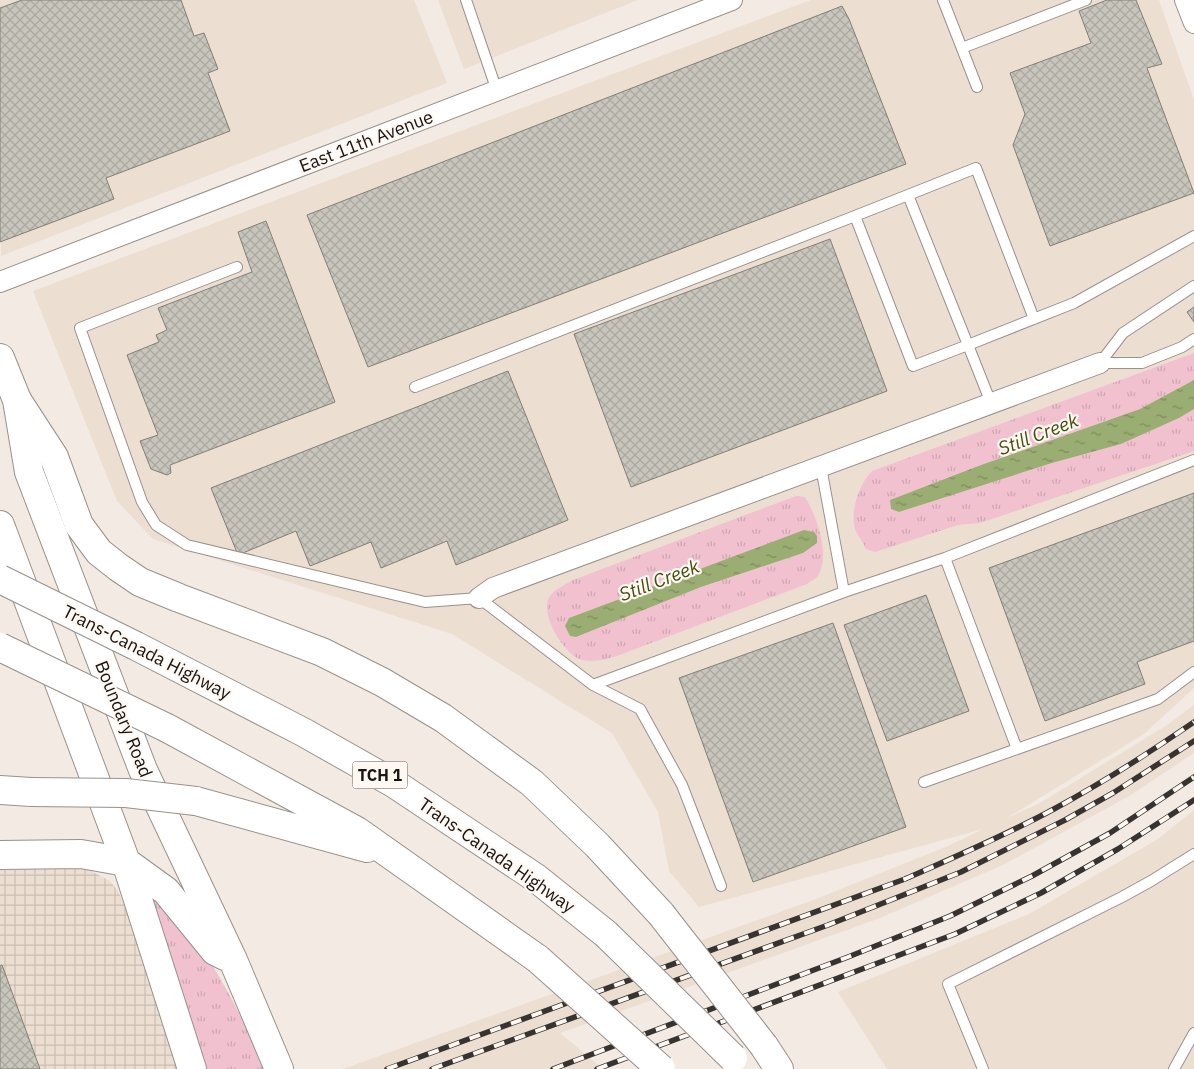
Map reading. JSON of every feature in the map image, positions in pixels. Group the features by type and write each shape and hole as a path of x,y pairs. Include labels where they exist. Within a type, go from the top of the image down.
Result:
{"main road":[{"name":"Boundary Road","path":"0,358 16,400 29,472 139,761 233,960 279,1069"},
{"path":"16,400 54,457 79,525 99,552 140,582 322,652 382,682 443,718 532,783 598,845 661,914 764,1046 779,1069"},
{"path":"0,525 126,862 192,1069"},
{"name":"Trans-Canada Highway","path":"0,579 304,732 395,784 536,878 606,934 739,1063"},
{"path":"0,647 167,728 357,831 538,959 661,1069"},
{"path":"0,790 126,793 196,800 390,854"},
{"path":"0,855 81,854 126,862 166,891 215,951 233,960"}],"street":[{"name":"East 11th Avenue","path":"0,282 732,0"},
{"path":"1186,0 1194,22"},
{"path":"479,598 494,588 1100,363"}],"lane":[{"path":"466,0 497,91"},
{"path":"944,0 977,86"},
{"path":"962,48 1086,0"},
{"path":"415,387 976,168 1034,318"},
{"path":"908,195 991,403"},
{"path":"855,216 913,366 1074,303 1194,236"},
{"path":"237,268 80,328 142,502 156,525 187,545 425,602 479,598 593,685 640,709 682,785 721,886"},
{"path":"1100,363 1123,333 1194,286"},
{"path":"1100,363 1142,362 1182,346 1194,339"},
{"path":"593,685 844,592 946,558 1194,460"},
{"path":"821,466 844,592"},
{"path":"946,558 1017,749"},
{"path":"924,782 1158,698 1194,672"},
{"path":"983,1069 948,984 1114,901 1194,854"},
{"path":"1174,1069 1194,1033"}],"shaded area":[{"path":"0,0 414,0 447,83 1,256"},
{"path":"438,0 638,0 464,69"},
{"path":"811,0 1159,0 1194,100 1194,688 1144,734 1007,818 1040,803 1167,725 1194,705 1194,753 1129,796 1005,864 880,918 560,1033 603,1069 343,1069 816,899 948,846 983,829 699,907 669,871 658,812 612,733 452,634 153,539 117,501 33,291"},
{"path":"1194,810 1194,1069 887,1069 838,992 1029,914 1158,839"},
{"path":"65,868 89,870 110,881 118,891 124,904 178,1069 0,1069 0,870"}],"green space":[{"path":"1194,353 1194,380 1140,409 981,465 890,500 891,509 899,512 1052,463 1121,444 1179,418 1194,409 1194,451 980,523 958,525 875,552 866,549 855,529 854,514 860,490 867,476 872,471"},
{"path":"796,496 805,497 814,514 823,548 821,569 817,577 807,584 617,656 595,661 582,660 568,650 555,632 547,612 547,603 552,593 573,580","holes":["804,531 814,532 803,553 701,587 576,637 570,636 566,627 569,618"]},
{"path":"149,889 184,927 206,955 234,1003 265,1069 207,1069"}],"water":[{"path":"1194,380 1194,409 1179,418 1121,444 1052,463 899,512 891,509 890,500 981,465 1140,409"},
{"path":"804,530 814,532 817,536 817,543 803,553 701,587 576,637 570,636 565,626 569,618"}],"building":[{"path":"22,0 181,0 194,36 204,33 218,69 208,73 230,131 106,178 114,199 0,242 0,8"},
{"path":"1107,0 1136,0 1162,64 1147,68 1194,193 1050,246 1013,145 1025,114 1010,73 1091,43 1079,11"},
{"path":"842,6 849,19 906,164 368,367 307,215"},
{"path":"266,221 335,402 170,465 171,473 167,475 151,469 140,441 158,435 127,355 159,342 156,335 167,330 158,308 252,272 238,232"},
{"path":"830,239 887,391 631,487 574,334"},
{"path":"1194,307 1194,322 1187,312"},
{"path":"508,371 568,520 456,565 447,541 381,568 371,542 310,566 296,531 238,555 211,488"},
{"path":"1194,493 1194,641 1137,662 1145,684 1045,721 989,568"},
{"path":"926,595 969,711 887,741 844,625"},
{"path":"833,623 906,827 753,882 679,678"},
{"path":"2,965 40,1069 0,1069 0,966"}],"railway":[{"path":"387,1069 905,879 1036,819 1090,789 1194,722"},
{"path":"432,1069 828,925 961,872 1065,820 1113,793 1194,741"},
{"path":"553,1069 848,957 950,916 1032,876 1110,833 1194,777"},
{"path":"597,1069 955,934 1041,893 1118,849 1194,800"}],"water label":[{"name":"Still Creek","path":"1038,434"},
{"name":"Still Creek","path":"659,580"}]}
